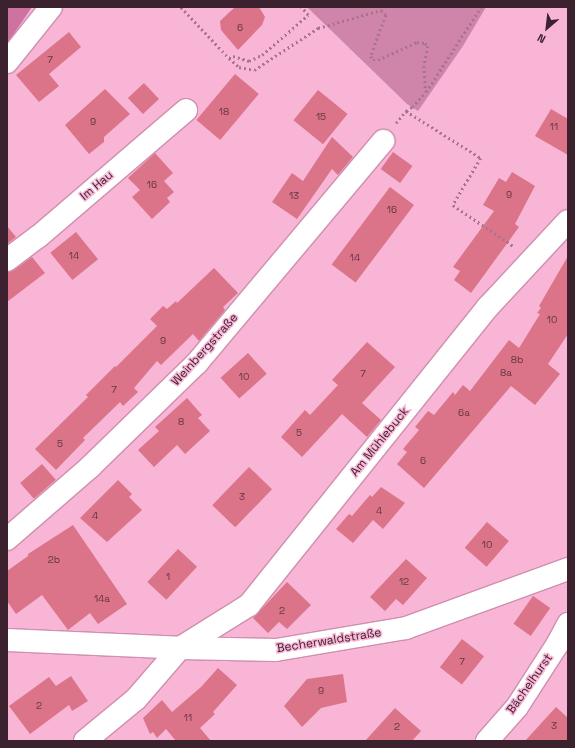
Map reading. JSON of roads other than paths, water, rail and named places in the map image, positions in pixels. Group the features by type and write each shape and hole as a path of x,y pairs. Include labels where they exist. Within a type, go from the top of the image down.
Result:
{"street":[{"path":"7,62 51,7"},
{"name":"Im Hau","path":"7,260 38,237 186,110"},
{"name":"Weinbergstraße","path":"7,539 90,467 196,363 383,140"},
{"name":"Am Mühlebuck","path":"85,741 136,699 180,648 249,605 488,307 568,221"},
{"name":"Becherwaldstraße","path":"7,640 180,648 276,650 406,628 568,569"},
{"name":"Bächelhurst","path":"487,741 517,707 557,645 568,624"}]}
